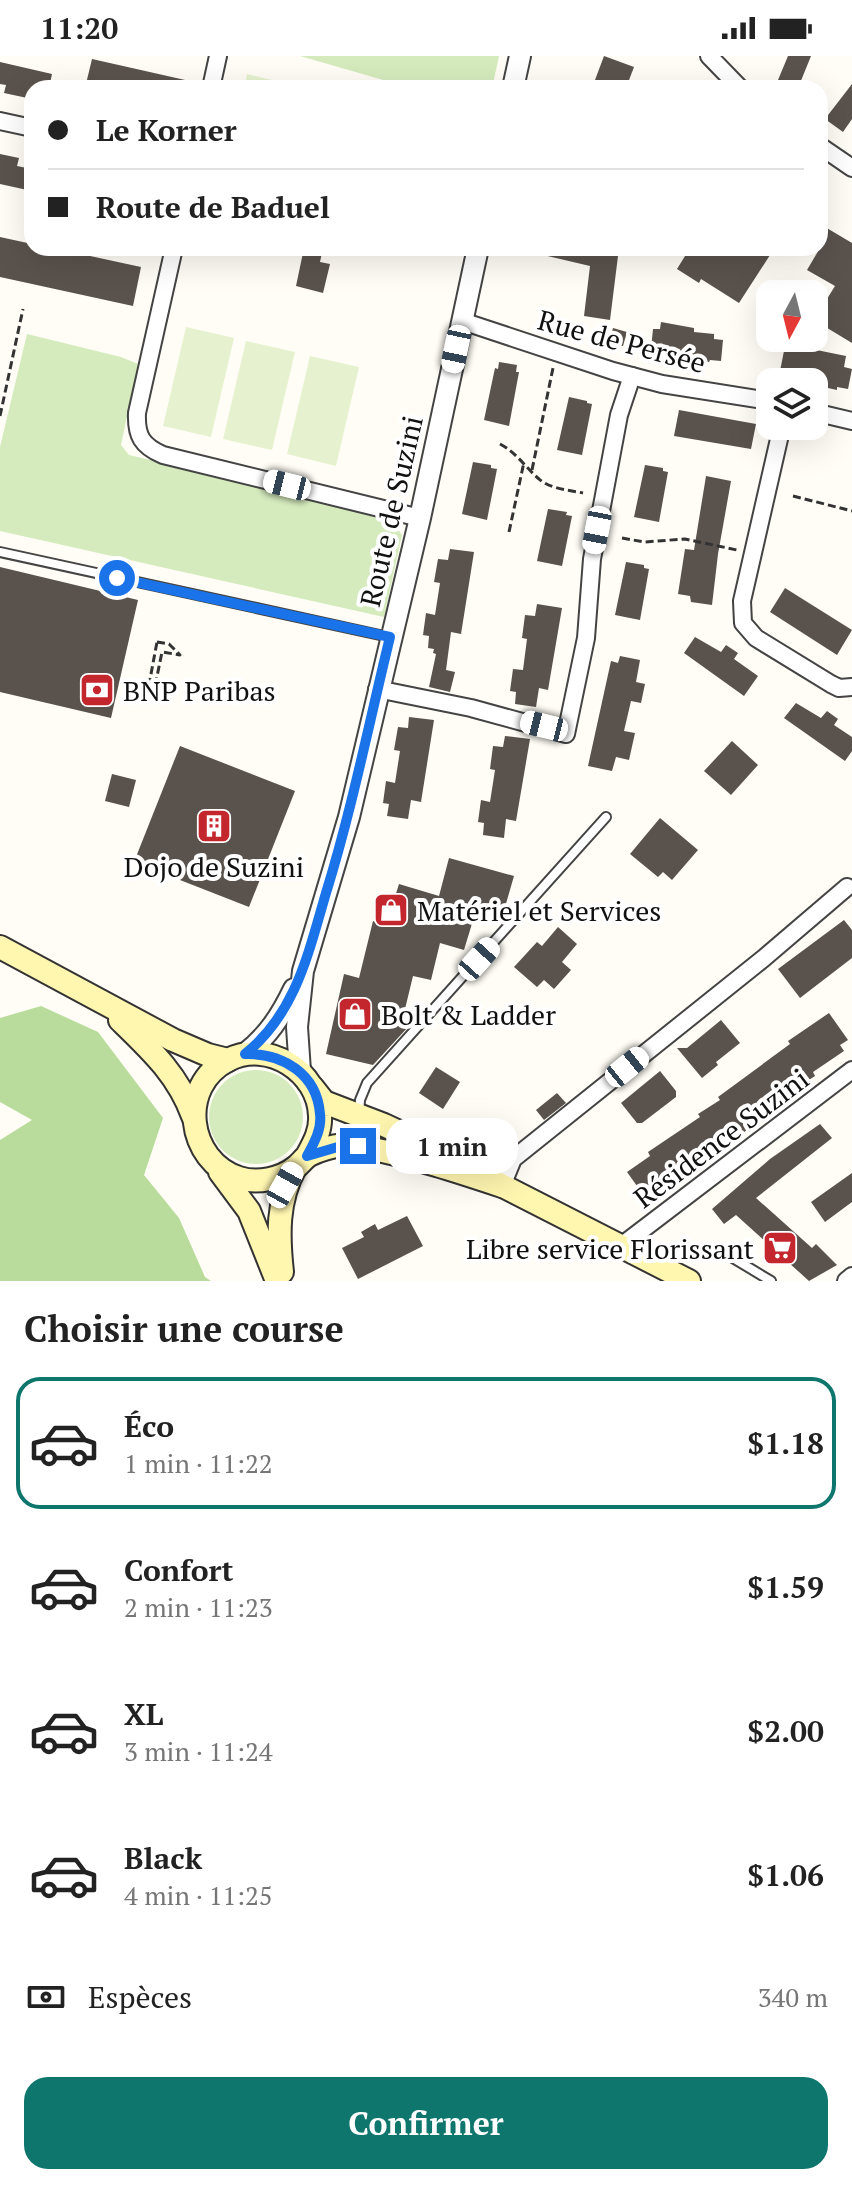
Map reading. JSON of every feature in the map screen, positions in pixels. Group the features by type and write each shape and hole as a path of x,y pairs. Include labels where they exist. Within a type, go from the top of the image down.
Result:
{"main road":[{"path":"0,947 193,1050 236,1057 261,1054 280,1058 306,1079 324,1102 439,1150 502,1186 689,1281"},
{"path":"102,1003 153,1052 184,1092 193,1116 195,1136 249,1211 280,1281"},
{"path":"193,1116 207,1075 236,1057"},
{"path":"280,1281 280,1219 285,1185 317,1136 320,1115 306,1079"},
{"path":"217,1168 240,1179 260,1181 281,1176 301,1162 348,1144 420,1158 502,1186"}],"street":[{"path":"213,80 218,56"},
{"path":"515,80 520,56"},
{"path":"709,56 729,80"},
{"path":"0,121 24,126"},
{"path":"828,152 852,168"},
{"path":"172,256 137,413 138,437 143,445 163,455 420,518"},
{"name":"Route de Suzini","path":"236,1057 265,1038 276,1024 303,971 349,817 420,518 476,256"},
{"name":"Rue de Persée","path":"462,321 662,384 756,399"},
{"path":"377,689 471,708 566,734 586,638 592,559 619,415 632,376"},
{"path":"828,415 852,421"},
{"path":"779,440 742,601 743,623 756,638 831,684 839,688 852,687"},
{"path":"502,1186 513,1159 764,958 847,887"},
{"name":"Route de Suzini","path":"303,971 297,1027 306,1079"},
{"name":"Résidence Suzini","path":"621,1246 852,1070"},
{"path":"846,1281 852,1276"}],"lane":[{"path":"0,552 390,637"},
{"path":"359,1117 360,1100 367,1083 606,817"},
{"path":"733,1258 771,1281"}],"path":[{"path":"0,416 23,309"},
{"path":"532,470 553,368"},
{"path":"500,444 512,450 540,480 554,487 583,493"},
{"path":"509,532 524,462"},
{"path":"793,496 852,511"},
{"path":"622,538 644,542 685,539 741,551"},
{"path":"157,642 169,644 180,655 162,652 154,691 148,690 157,642"}],"green space":[{"path":"300,56 499,56 494,80 383,80"},
{"path":"247,74 272,80 246,80"},
{"path":"186,327 234,338 211,437 163,426"},
{"path":"27,334 138,364 121,445 129,455 353,507 395,525 402,535 384,617 0,531 0,447"},
{"path":"246,341 295,352 272,450 223,439"},
{"path":"310,356 359,367 336,466 287,454"},
{"path":"41,1006 98,1032 163,1118 144,1175 179,1218 205,1277 211,1281 0,1281 0,1140 32,1120 0,1102 0,1018"},
{"path":"247,1070 265,1070 290,1083 300,1099 303,1117 300,1135 290,1151 265,1164 247,1164 222,1151 209,1126 209,1108 222,1083"}],"building":[{"path":"604,56 634,67 629,80 595,80"},
{"path":"788,56 811,56 801,80 778,80"},
{"path":"92,59 185,80 87,80"},
{"path":"0,62 52,74 51,80 24,80 24,97 4,93 6,85 0,84"},
{"path":"852,84 852,119 843,132 828,121 828,115"},
{"path":"0,154 19,158 17,166 24,167 24,189 0,184"},
{"path":"828,229 852,243 852,343 828,328 828,297 835,286 807,270 815,256 828,256"},
{"path":"0,237 24,242 24,256 90,256 141,267 133,306 0,277"},
{"path":"302,256 321,256 320,262 330,264 323,293 296,286"},
{"path":"548,256 618,256 610,320 584,316 590,266"},
{"path":"685,256 769,256 739,303 701,279 699,283 677,269"},
{"path":"661,322 694,328 694,332 714,334 714,339 723,340 721,361 657,355 658,349 651,349 653,329 660,329"},
{"path":"613,328 627,332 623,346 609,342"},
{"path":"784,352 826,352 846,356 844,367 852,369 848,389 837,387 837,390 828,388 828,368 781,368"},
{"path":"499,362 517,365 516,372 519,372 509,426 484,420"},
{"path":"569,397 592,404 582,455 557,450"},
{"path":"679,410 756,424 751,449 674,436"},
{"path":"473,462 497,469 487,520 462,514"},
{"path":"645,465 668,472 659,522 634,517"},
{"path":"706,476 731,481 712,605 691,602 690,596 678,594 685,549 694,550"},
{"path":"548,509 567,512 566,515 572,516 562,566 537,561"},
{"path":"450,549 474,552 461,634 451,632 446,670 455,672 450,692 429,687 436,654 433,653 434,649 428,648 429,636 423,635 426,613 435,615 440,583 434,582 438,559 448,560"},
{"path":"626,562 649,569 640,620 615,615"},
{"path":"0,567 138,600 111,718 0,692"},
{"path":"785,588 852,630 837,655 770,612"},
{"path":"537,604 562,608 548,690 539,688 536,707 515,704 516,692 510,691 513,669 523,670 527,639 522,638 525,615 535,616"},
{"path":"695,637 721,652 726,645 738,653 734,659 758,676 744,696 684,653"},
{"path":"620,656 640,660 636,682 645,684 641,703 631,701 624,731 635,733 629,760 616,757 612,771 588,766 611,661 618,663"},
{"path":"796,703 821,718 827,711 838,719 834,725 852,737 852,751 845,761 784,718"},
{"path":"409,717 434,720 421,802 411,800 408,819 387,816 389,804 383,803 386,781 395,783 400,751 394,750 398,727 408,728"},
{"path":"505,736 530,739 516,821 506,819 504,838 483,835 484,823 478,822 481,800 490,802 495,770 490,769 493,746 503,747"},
{"path":"732,741 758,765 731,795 704,771"},
{"name":"Dojo de Suzini","path":"180,746 295,791 249,907 134,862"},
{"path":"112,774 136,780 129,807 105,801"},
{"path":"660,818 698,850 672,880 663,872 658,877 630,854"},
{"path":"449,858 514,876 503,914 477,907 464,950 440,943 431,980 413,976 405,1009 421,1013 373,1065 326,1054 344,974 359,978 373,921 386,925 399,884 439,896"},
{"path":"844,920 852,930 852,958 800,998 778,969"},
{"path":"558,927 577,944 562,962 571,970 554,989 544,980 537,987 514,967 537,942 542,946"},
{"path":"829,1013 848,1040 840,1045 844,1051 813,1072 815,1076 801,1085 797,1082 772,1099 776,1105 744,1126 747,1130 733,1140 729,1136 707,1150 700,1156 704,1162 673,1183 675,1187 661,1197 657,1193 647,1200 627,1172 650,1156 648,1152 700,1117 698,1114 720,1100 718,1097 790,1044 788,1041"},
{"path":"721,1020 740,1043 702,1078 677,1048 687,1048"},
{"path":"436,1067 460,1082 443,1109 419,1093"},
{"path":"660,1071 676,1091 676,1097 642,1123 637,1123 621,1103"},
{"path":"557,1093 566,1103 544,1120 536,1110"},
{"path":"820,1124 832,1138 756,1198 812,1248 816,1244 837,1265 809,1281 736,1215 724,1224 712,1209 770,1159"},
{"path":"852,1173 852,1202 825,1222 811,1202"},
{"path":"407,1216 423,1246 358,1279 342,1248 364,1237 361,1232 375,1224 378,1230"}],"place":[{"name":"BNP Paribas","path":"97,690"},
{"name":"Dojo de Suzini","path":"214,826"},
{"name":"Matériel et Services","path":"391,910"},
{"name":"Bolt & Ladder","path":"355,1014"},
{"name":"Libre service Florissant","path":"780,1248"}],"route":[{"path":"117,578 390,637 349,817 303,971 276,1024 265,1038 245,1054 280,1058 300,1071 313,1087 320,1115 317,1136 307,1156 348,1144 358,1146"}]}
